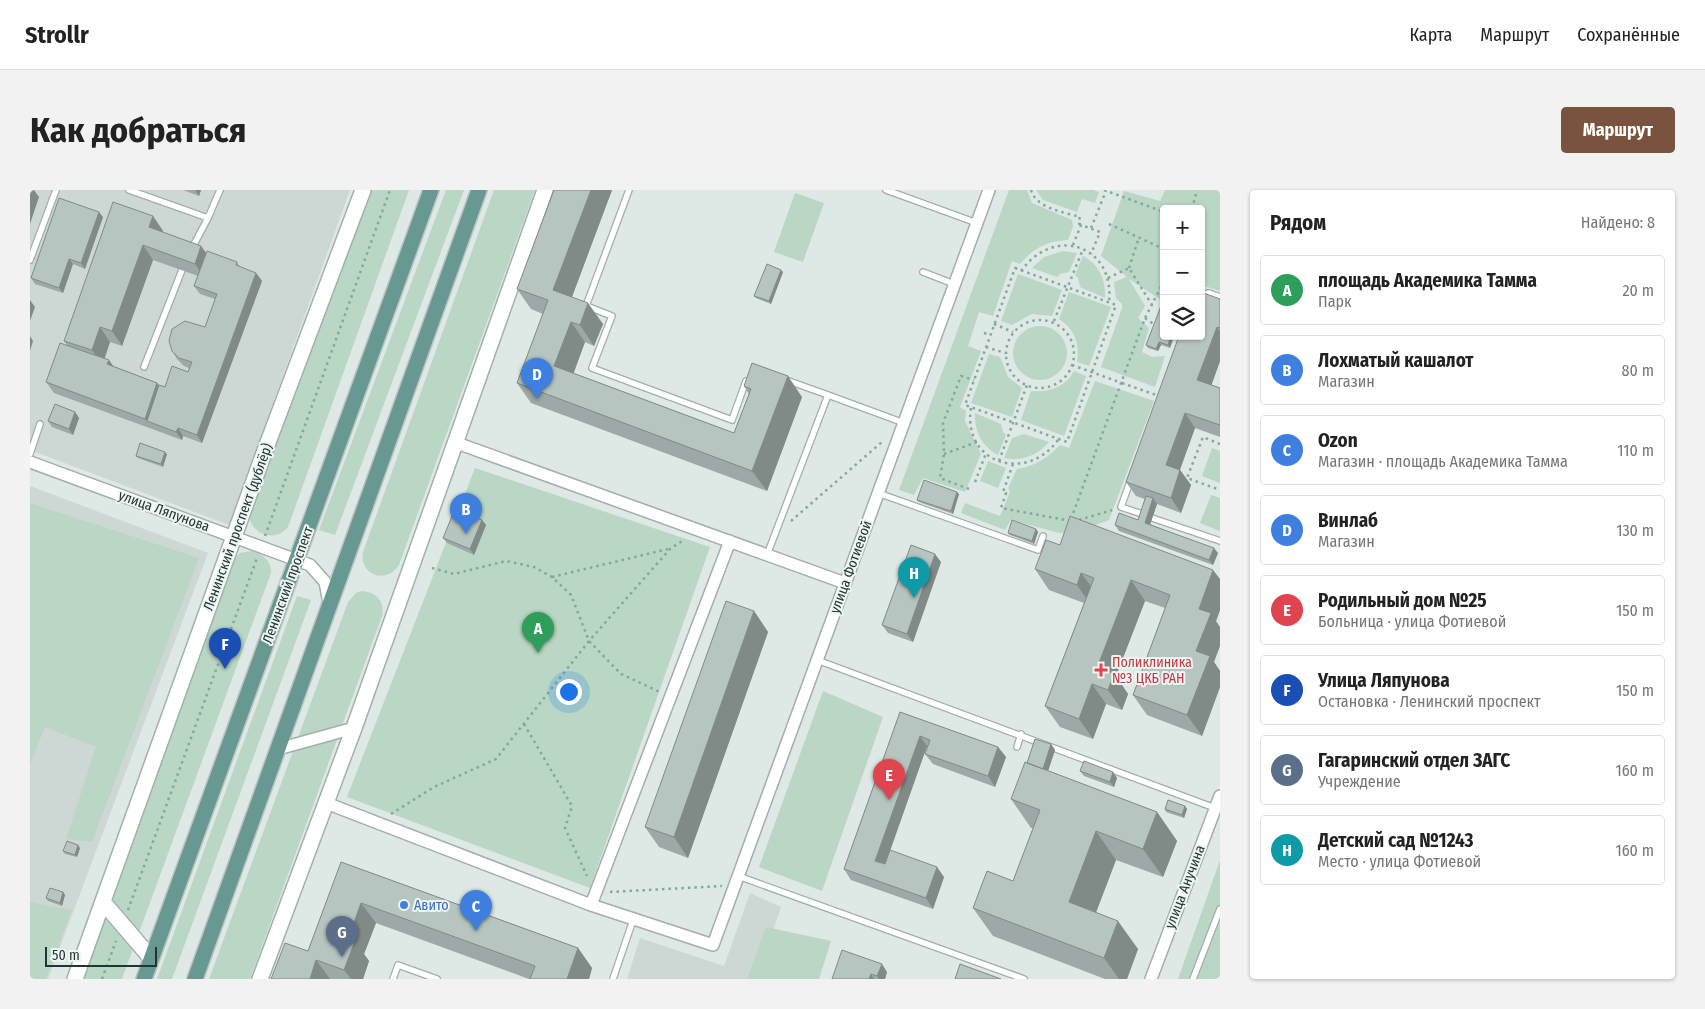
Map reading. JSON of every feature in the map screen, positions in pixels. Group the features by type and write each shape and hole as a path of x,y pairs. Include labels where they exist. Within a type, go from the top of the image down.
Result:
{"main road":[{"name":"Ленинский проспект","path":"144,979 431,190"},
{"path":"194,979 479,190"}],"street":[{"name":"Ленинский проспект (дублёр)","path":"74,979 234,537 363,190"},
{"path":"260,979 354,728 454,442 517,280 545,190"},
{"name":"улица Фотиевой","path":"633,920 713,945 989,190"},
{"path":"454,442 845,584"},
{"name":"улица Ляпунова","path":"30,462 310,565 325,582 329,593 328,606"},
{"path":"591,905 730,542"},
{"path":"278,749 354,728"},
{"name":"улица Анучина","path":"1151,979 1220,796"},
{"path":"326,803 633,920"},
{"path":"102,902 151,958"}],"lane":[{"path":"30,260 56,190"},
{"path":"129,190 208,218"},
{"path":"189,253 208,218 220,190"},
{"path":"586,306 630,190"},
{"path":"886,190 977,223"},
{"path":"144,367 182,270"},
{"path":"923,272 954,284"},
{"path":"1204,295 1209,293 1220,297"},
{"path":"578,303 612,316 592,368 732,420 748,376"},
{"path":"777,376 904,422"},
{"path":"767,555 828,395"},
{"path":"30,454 40,424"},
{"path":"1134,471 1121,507 1145,516"},
{"path":"878,493 1038,550 1043,536"},
{"path":"1152,518 1220,541"},
{"path":"817,660 1021,734 1215,808"},
{"path":"1017,747 1021,734"},
{"path":"738,876 968,963 1024,979"},
{"path":"1193,979 1220,909"},
{"path":"613,979 633,920"},
{"path":"393,979 398,965 437,979"}],"path":[{"path":"102,979 390,190"},
{"path":"1031,190 1034,199 1040,204 1080,217 1078,223 1100,232 1091,254"},
{"path":"1091,228 1105,190 1160,211"},
{"path":"1193,205 1197,190"},
{"path":"1109,224 1160,247"},
{"path":"1073,246 1081,225"},
{"path":"1108,278 1129,268 1139,237"},
{"path":"1021,270 1036,254 1049,247 1073,246 1083,248 1101,264 1108,278 1109,302"},
{"path":"1053,322 1083,248"},
{"path":"1014,268 1067,287 1116,305 1066,442 964,406 1014,268"},
{"path":"1129,268 1152,305"},
{"path":"1070,522 1146,318 1160,289"},
{"path":"1146,318 1156,326"},
{"path":"1042,319 1053,322 1063,328 1070,337 1074,348 1072,365 1062,379 1053,385 1042,388 1027,385 1012,374 1007,364 1005,353 1007,342 1013,332 1031,320 1042,319"},
{"path":"994,324 1013,332"},
{"path":"984,333 990,335"},
{"path":"986,346 1005,353"},
{"path":"1072,365 1164,398"},
{"path":"969,489 940,478 944,454 943,423 961,376 974,380"},
{"path":"999,461 1027,385"},
{"path":"971,408 972,430 977,442 986,453 999,461 1013,464 1028,463 1042,457 1058,440"},
{"path":"1220,444 1202,437 1187,478 1220,490"},
{"path":"775,535 883,440"},
{"path":"944,454 977,442"},
{"path":"975,482 986,453"},
{"path":"1013,464 1001,508 1070,522 1084,520 1121,507"},
{"path":"400,808 434,786 496,759 590,641 670,548 699,530"},
{"path":"552,577 670,548"},
{"path":"432,568 454,574 506,561 534,567 552,577 572,594 590,641 621,674 670,696"},
{"path":"524,724 572,806 565,828 595,892 721,886"}],"shaded area":[{"path":"30,190 350,190 229,525 30,450"},
{"path":"30,486 208,553 48,979 30,979"},
{"path":"750,893 781,907 756,979 627,979 640,938 724,966"}],"green space":[{"path":"366,190 409,190 288,527 277,535 265,535 255,528 249,516"},
{"path":"446,190 464,190 335,535 319,530"},
{"path":"494,190 535,190 399,565 387,575 375,575 365,567 363,552"},
{"path":"1009,190 1027,190 1032,203 1072,220 1073,227 1068,240 1041,246 1020,264 1012,261 993,316 979,312 968,346 981,351 960,407 966,411 965,421 981,454 965,492 923,478 914,495 899,490"},
{"path":"1036,190 1093,190 1099,192 1095,203 1082,199 1077,212 1043,200"},
{"path":"1165,190 1220,190 1220,291 1205,286 1205,205 1160,205 1160,299 1129,279 1145,306 1138,318 1149,328 1142,352 1152,357 1165,356 1155,387 1101,367 1122,308 1122,304 1116,298 1114,282 1127,277 1101,256 1124,191 1160,201"},
{"path":"795,193 824,203 803,262 774,252"},
{"path":"1063,251 1077,253 1069,272 1060,274 1057,277 1032,268 1044,257"},
{"path":"1083,256 1093,263 1100,273 1103,279 1105,298 1080,287 1078,278 1075,275"},
{"path":"1018,274 1062,290 1052,316 1032,314 1012,325 1001,321"},
{"path":"1069,292 1111,307 1089,366 1077,362 1078,349 1073,332 1059,319"},
{"path":"1035,326 1045,326 1059,334 1065,343 1067,353 1065,363 1059,372 1045,380 1035,380 1025,375 1018,368 1013,358 1013,348 1018,338 1025,331"},
{"path":"989,354 1000,357 1008,377 1022,388 1012,417 971,403"},
{"path":"1074,371 1086,376 1064,436 1021,420 1031,391 1044,391 1056,388 1071,377"},
{"path":"1095,381 1154,401 1109,520 1078,532 1059,533 1011,520 1005,530 961,513 965,503 1000,516 1010,492 1008,488 1017,469 1041,461 1060,445 1069,448"},
{"path":"975,413 1001,424 1006,435 998,455 992,452 980,438 976,426"},
{"path":"1024,434 1049,442 1035,454 1017,459 1004,458 1012,438"},
{"path":"1212,448 1220,451 1220,483 1202,476"},
{"path":"988,461 1006,468 998,488 980,481"},
{"path":"475,468 710,547 590,888 347,797"},
{"path":"1211,495 1220,498 1220,531 1200,523"},
{"path":"30,503 199,558 92,842 66,839 96,747 45,727 30,765"},
{"path":"251,551 268,561 271,573 122,979 82,979 233,560 240,553"},
{"path":"362,591 372,593 379,599 383,611 382,616 250,979 209,979 348,602 356,593"},
{"path":"297,596 311,600 172,979 157,979"},
{"path":"823,691 883,717 822,891 759,867"},
{"path":"1220,860 1220,979 1178,979"},
{"path":"30,902 72,910 46,979 30,979"},
{"path":"766,927 831,941 819,979 747,979"}],"building":[{"path":"554,190 591,190 553,290 588,303 580,325 571,322 554,366 734,433 751,389 744,386 752,363 788,376 752,471 517,383 548,300 517,289"},
{"path":"59,198 99,212 81,263 69,259 59,288 31,278"},
{"path":"113,202 153,216 149,227 201,246 195,264 143,245 112,331 100,327 92,350 64,341"},
{"path":"207,251 237,262 236,265 256,273 197,435 178,428 176,432 147,421 159,385 165,387 172,366 188,372 192,362 179,358 172,351 169,341 172,329 185,321 205,327 217,294 194,286"},
{"path":"767,264 781,270 769,301 754,296"},
{"path":"1205,293 1220,299 1220,328 1217,327 1197,380 1220,388 1220,425 1185,413 1166,465 1180,470 1171,498 1126,482 1178,340 1205,340"},
{"path":"1160,309 1160,340 1170,340 1168,345 1159,342 1156,349 1146,345"},
{"path":"60,343 109,360 107,364 157,383 145,419 46,382"},
{"path":"55,404 75,412 69,429 48,421"},
{"path":"140,443 165,452 161,464 136,456"},
{"path":"924,480 957,492 951,511 917,500"},
{"path":"1146,496 1153,498 1145,523 1214,548 1209,560 1115,525 1119,513 1138,520"},
{"path":"455,509 482,520 470,549 443,538"},
{"path":"1070,516 1213,570 1199,609 1211,613 1196,651 1210,656 1187,715 1133,695 1170,595 1131,580 1097,668 1114,674 1108,690 1092,684 1079,719 1045,706 1094,578 1081,573 1077,585 1035,569 1046,540 1060,545"},
{"path":"1012,520 1036,529 1032,541 1008,533"},
{"path":"911,545 935,554 907,634 882,625"},
{"path":"726,601 754,611 674,837 645,827"},
{"path":"900,712 998,747 988,776 925,754 930,740 920,736 875,861 885,864 890,850 937,867 926,898 844,869"},
{"path":"1035,739 1051,744 1043,769 1027,763"},
{"path":"1084,761 1113,772 1110,782 1080,771"},
{"path":"1025,762 1157,812 1143,849 1096,831 1069,902 1118,921 1104,958 973,908 987,871 1013,881 1040,810 1011,799"},
{"path":"1168,800 1185,806 1182,815 1165,809"},
{"path":"67,841 78,845 75,855 63,851"},
{"path":"341,862 578,948 567,979 530,979 535,966 361,903 348,939 355,941 344,970 316,960 310,979 271,979 285,943 308,951"},
{"path":"50,888 63,892 60,903 46,898"},
{"path":"842,950 882,964 877,976 871,974 869,979 832,979"},
{"path":"960,964 1001,979 955,979"}],"place":[{"name":"Винлаб","path":"537,399"},
{"name":"Лохматый кашалот","path":"466,534"},
{"name":"Детский сад №1243","path":"914,598"},
{"name":"площадь Академика Тамма","path":"538,653"},
{"name":"Улица Ляпунова","path":"225,669"},
{"name":"Поликлиника №3 ЦКБ РАН","path":"1101,670"},
{"name":"Родильный дом №25","path":"889,800"},
{"name":"Авито","path":"404,905"},
{"name":"Ozon","path":"476,931"},
{"name":"Гагаринский отдел ЗАГС","path":"342,957"}]}
